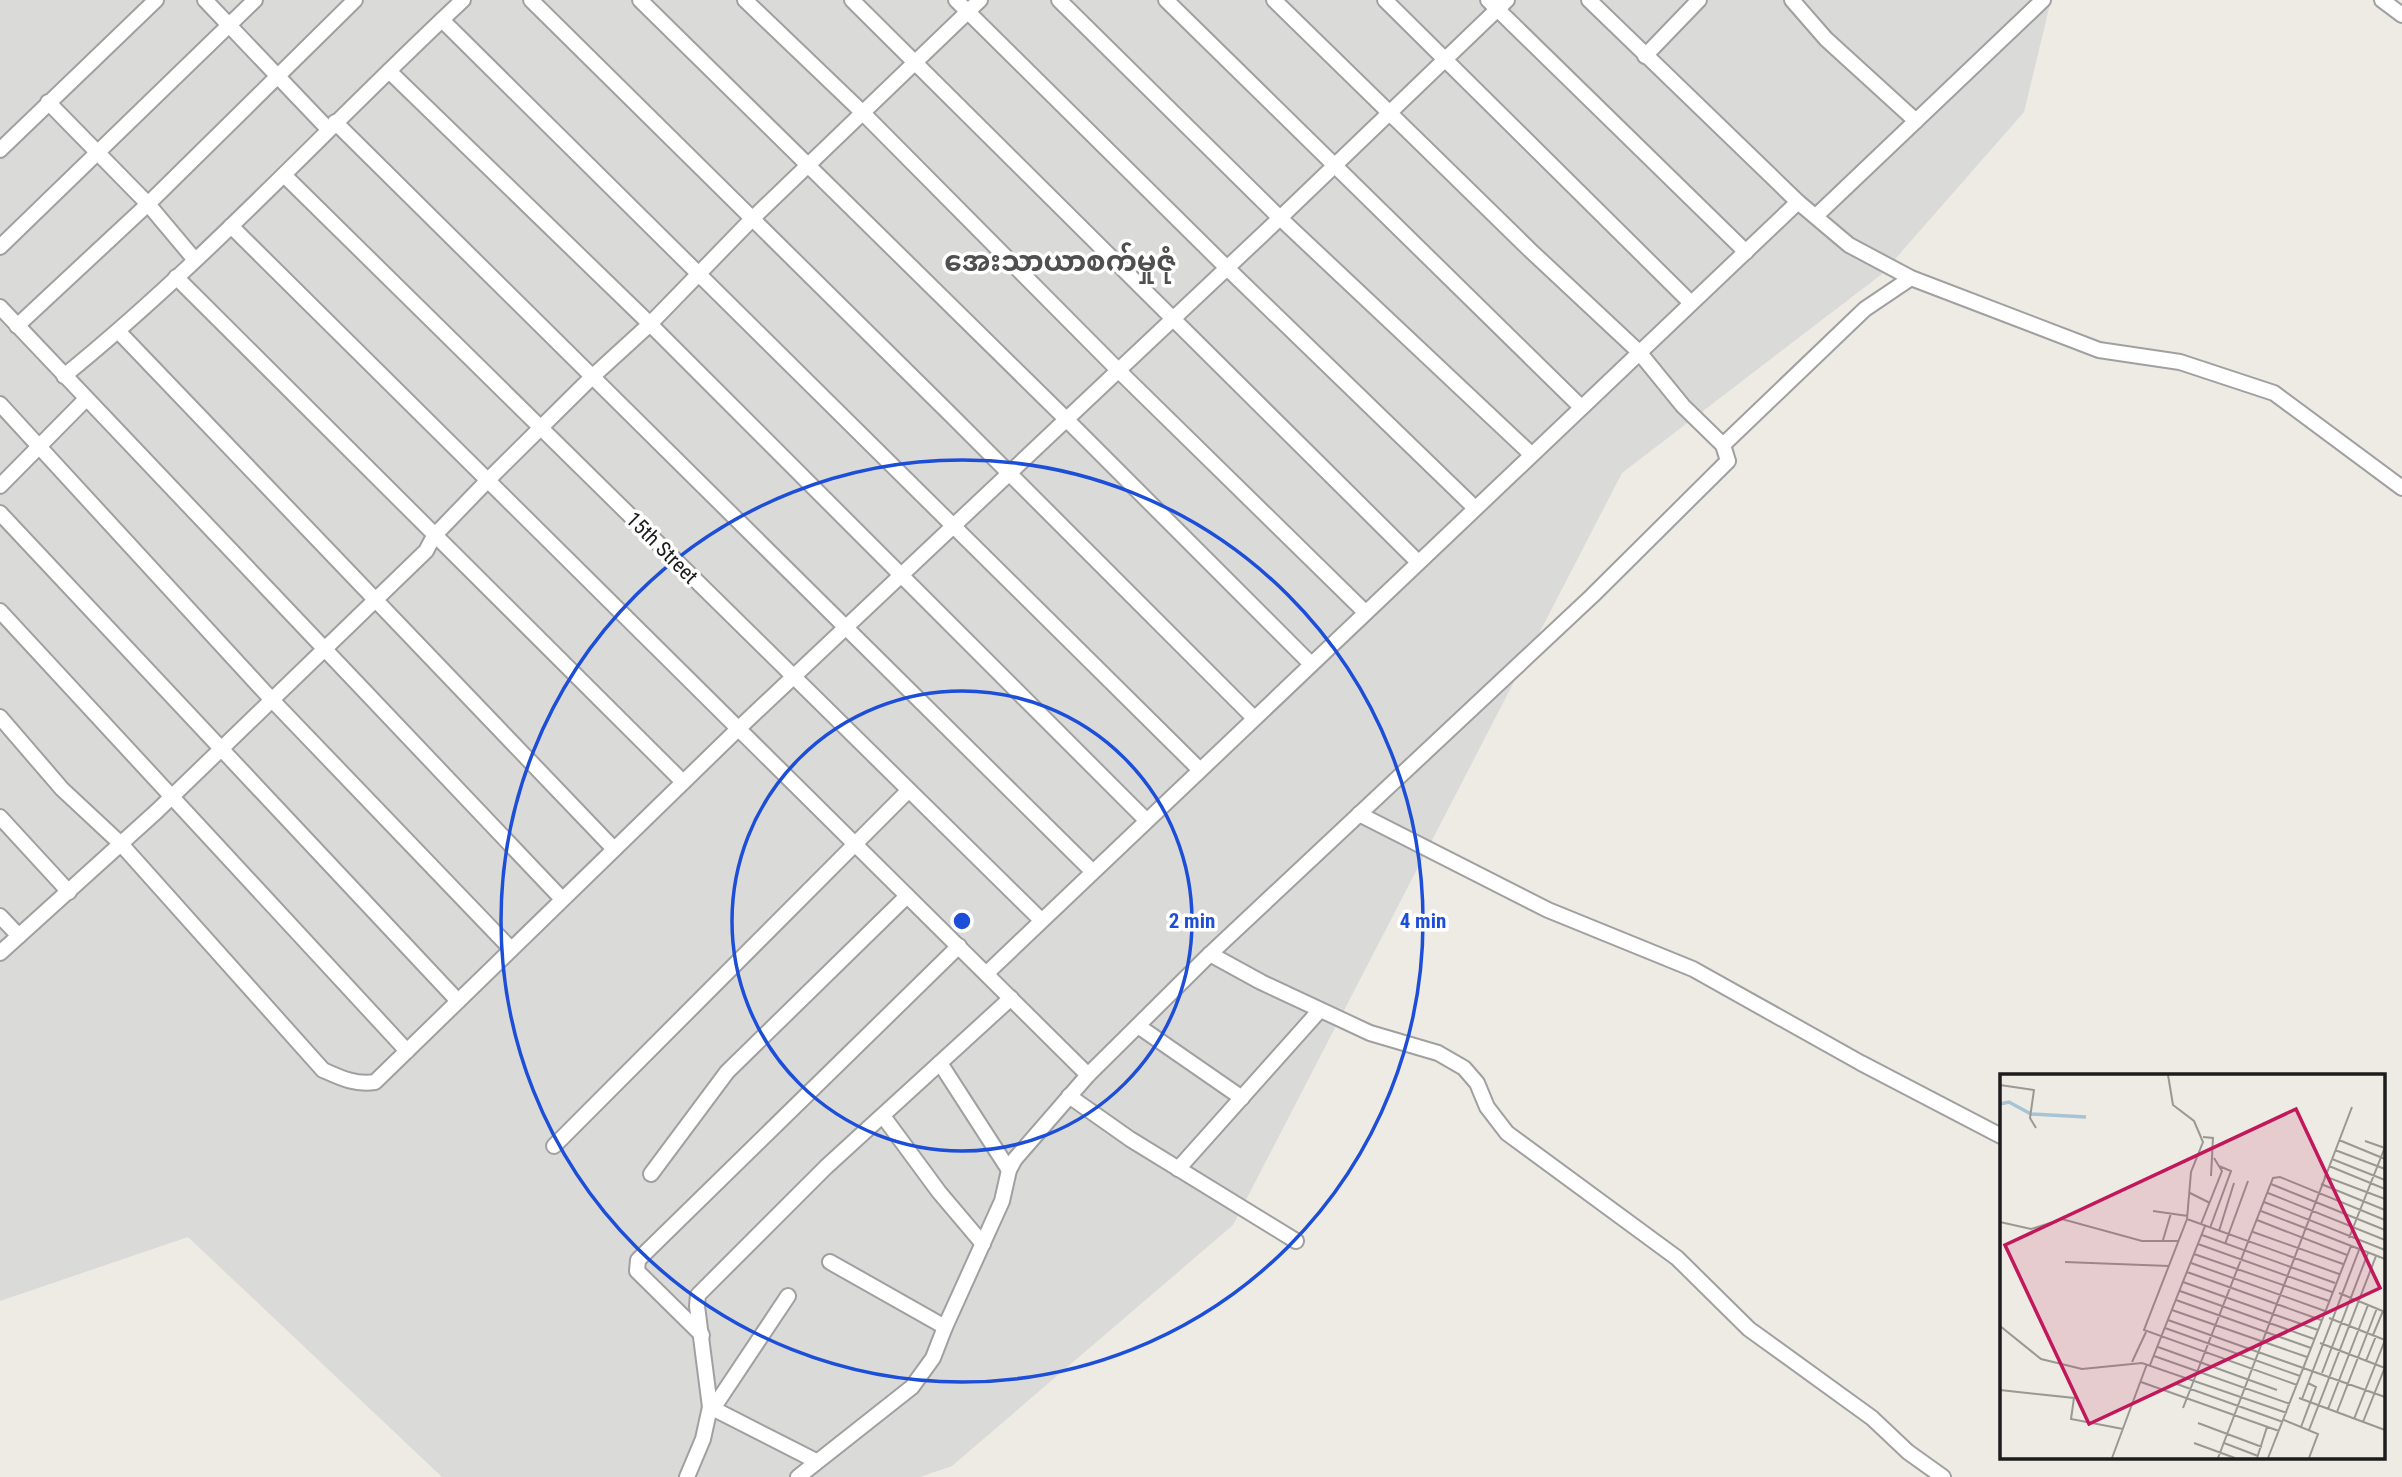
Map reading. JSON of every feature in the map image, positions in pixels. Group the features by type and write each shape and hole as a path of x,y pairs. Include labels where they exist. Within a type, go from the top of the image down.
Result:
{"street":[{"path":"0,150 156,0"},
{"path":"205,0 277,75 592,377 1092,871"},
{"path":"0,247 255,0"},
{"path":"17,326 148,204 355,0"},
{"path":"64,376 119,332 232,226 463,0"},
{"path":"531,0 1254,718"},
{"path":"640,0 1311,664"},
{"path":"745,0 862,112 1118,370 1365,612"},
{"path":"852,0 1418,562"},
{"path":"956,0 1475,508"},
{"path":"0,953 171,798 426,551 434,536 489,479 650,324 698,272 808,164 980,0"},
{"path":"1059,0 1280,218 1531,454"},
{"path":"1166,0 1581,407"},
{"path":"798,1477 912,1387 933,1358 1002,1201 1009,1170 1022,1149 1088,1075 1210,954 1592,596 1728,461 1723,445 1683,406 1639,352 1273,0"},
{"path":"1385,0 1691,303"},
{"path":"1589,0 1798,202 1849,245 1911,278 2099,350 2180,362 2274,393 2402,488"},
{"path":"1792,0 1826,40 1916,121"},
{"path":"1815,216 2043,0"},
{"path":"2382,0 2402,15"},
{"path":"1645,56 1695,1"},
{"path":"0,717 62,789 121,844 323,1070 362,1084 375,1082 792,677 1280,218 1445,59 1497,3 1746,251"},
{"path":"442,20 1199,769"},
{"path":"389,71 650,324 1146,820"},
{"path":"48,102 148,204 195,260"},
{"name":"15th Street","path":"284,175 1041,920"},
{"path":"987,973 1798,202"},
{"path":"232,226 1088,1075"},
{"path":"176,277 683,782"},
{"path":"1723,445 1865,309 1911,278"},
{"path":"0,307 562,899"},
{"path":"119,332 614,849"},
{"path":"0,486 86,399"},
{"path":"0,404 272,700 511,949"},
{"path":"0,513 458,1001"},
{"path":"0,611 407,1051"},
{"path":"554,1146 908,791"},
{"path":"1360,814 1548,910 1693,969 1861,1063 2000,1135"},
{"path":"0,817 69,892"},
{"path":"651,1174 727,1072 907,896"},
{"path":"0,916 19,936"},
{"path":"702,1335 637,1271 638,1261 959,946"},
{"path":"1210,954 1261,982 1370,1033 1438,1053 1464,1068 1477,1083 1487,1107 1507,1133 1676,1258 1749,1329 1872,1419 1908,1452 1943,1477"},
{"path":"687,1477 703,1439 710,1407 697,1306 698,1295 827,1167 1011,998"},
{"path":"1178,1169 1320,1010"},
{"path":"1138,1027 1242,1098"},
{"path":"940,1063 1009,1170"},
{"path":"1069,1096 1178,1169 1296,1241"},
{"path":"883,1116 939,1192 983,1244"},
{"path":"830,1262 945,1326"},
{"path":"710,1407 718,1401 788,1296"},
{"path":"710,1407 816,1461"}],"shaded area":[{"path":"0,0 2051,0 2024,112 1882,274 1622,473 1233,1225 952,1466 920,1477 442,1477 188,1237 0,1301"}],"district":[{"name":"အေးသာယာစက်မှုဇုံ","path":"1060,261"}]}
